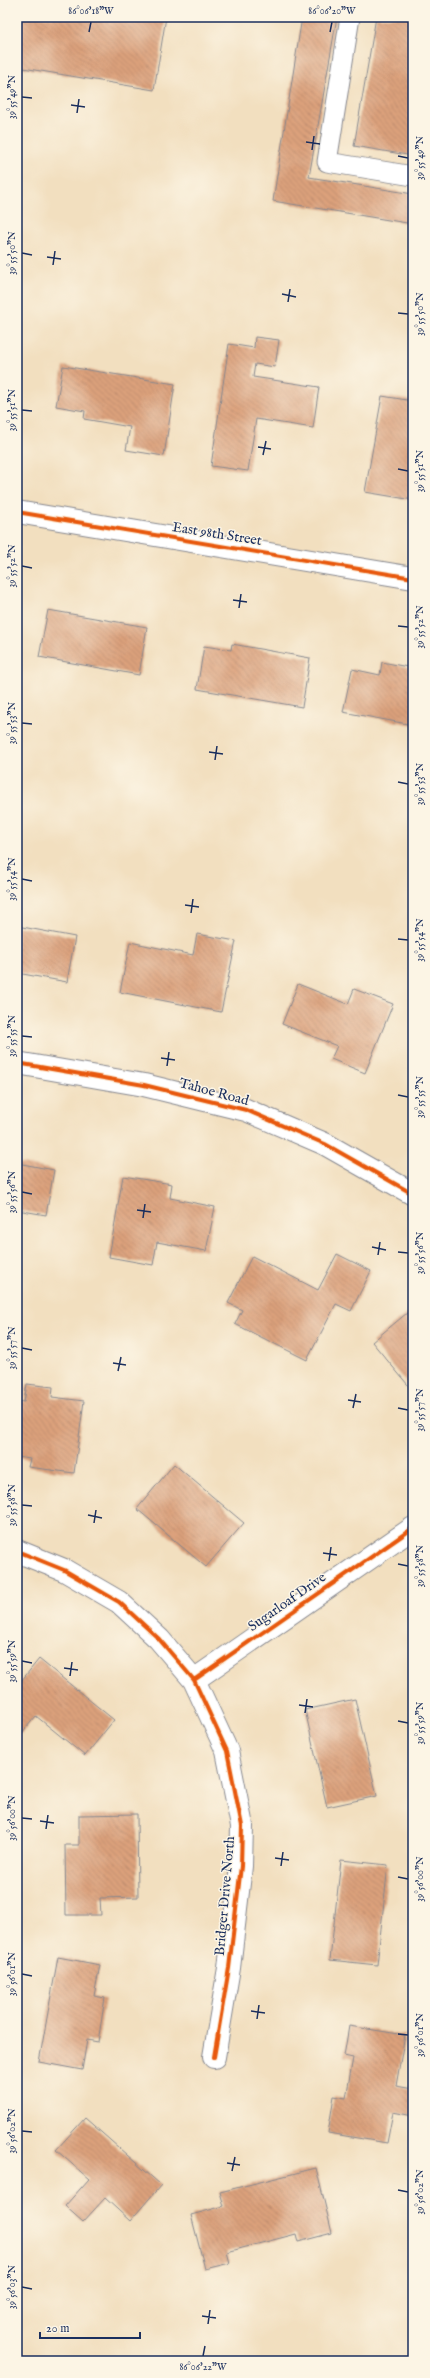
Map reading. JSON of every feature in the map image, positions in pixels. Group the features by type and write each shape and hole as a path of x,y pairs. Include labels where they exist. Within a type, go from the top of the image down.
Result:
{"street":[{"name":"East 98th Street","path":"17,512 413,578"},
{"name":"Tahoe Road","path":"17,1064 144,1085 246,1110 325,1144 413,1194"},
{"name":"Sugarloaf Drive","path":"194,1680 413,1528"},
{"name":"Bridger Drive North","path":"17,1551 64,1570 119,1602 159,1639 194,1680 227,1751 242,1826 241,1866 229,1968 214,2056"}],"lane":[{"path":"350,17 327,162 413,176"}],"building":[{"path":"17,17 166,17 154,90 17,67"},
{"path":"302,17 337,17 309,177 413,194 413,224 273,201"},
{"path":"376,17 413,17 413,156 354,146"},
{"path":"255,337 279,340 275,367 255,364 253,377 319,387 313,428 256,419 248,471 211,466 229,344 254,348"},
{"path":"63,366 175,384 164,456 126,450 130,427 84,419 85,411 56,406"},
{"path":"382,396 413,401 413,500 365,492"},
{"path":"48,610 147,627 139,675 39,657"},
{"path":"232,644 310,658 302,707 197,689 204,646 231,650"},
{"path":"382,662 413,668 413,725 343,712 352,669 380,675"},
{"path":"17,926 75,937 67,982 17,973"},
{"path":"197,934 236,941 221,1012 120,992 130,942 193,955"},
{"path":"298,984 348,1004 354,989 393,1004 365,1073 331,1059 337,1046 282,1024"},
{"path":"17,1163 54,1170 46,1215 17,1210"},
{"path":"123,1176 172,1184 170,1198 215,1207 206,1251 157,1242 153,1265 109,1257"},
{"path":"337,1254 371,1271 351,1311 336,1304 307,1360 235,1324 242,1310 228,1303 252,1256 318,1290"},
{"path":"413,1308 413,1391 372,1342"},
{"path":"27,1384 53,1387 52,1397 84,1401 74,1473 28,1467 30,1459 17,1457 17,1401 24,1402"},
{"path":"174,1464 244,1523 206,1567 137,1509"},
{"path":"39,1659 114,1720 85,1756 36,1716 21,1734 17,1731 17,1686"},
{"path":"355,1699 377,1796 327,1807 305,1710"},
{"path":"137,1814 138,1897 100,1898 101,1915 66,1915 65,1845 79,1845 79,1815"},
{"path":"341,1860 388,1865 377,1965 330,1960"},
{"path":"58,1957 100,1965 94,1996 105,1998 98,2042 87,2040 82,2070 39,2062"},
{"path":"349,2026 405,2035 396,2086 413,2089 413,2116 393,2112 387,2143 328,2133 334,2096 346,2098 353,2058 344,2056"},
{"path":"85,2118 161,2185 130,2221 105,2198 83,2222 65,2206 89,2179 56,2150"},
{"path":"316,2168 332,2233 298,2242 296,2234 227,2252 230,2263 205,2269 191,2215 224,2206 220,2192"}],"cycle path":[{"path":"17,512 413,578"},
{"path":"17,1063 144,1085 246,1110 325,1144 413,1194"},
{"path":"194,1680 413,1528"},
{"path":"17,1551 64,1570 119,1602 159,1639 194,1680 227,1751 242,1826 241,1866 229,1968 214,2057"}]}
